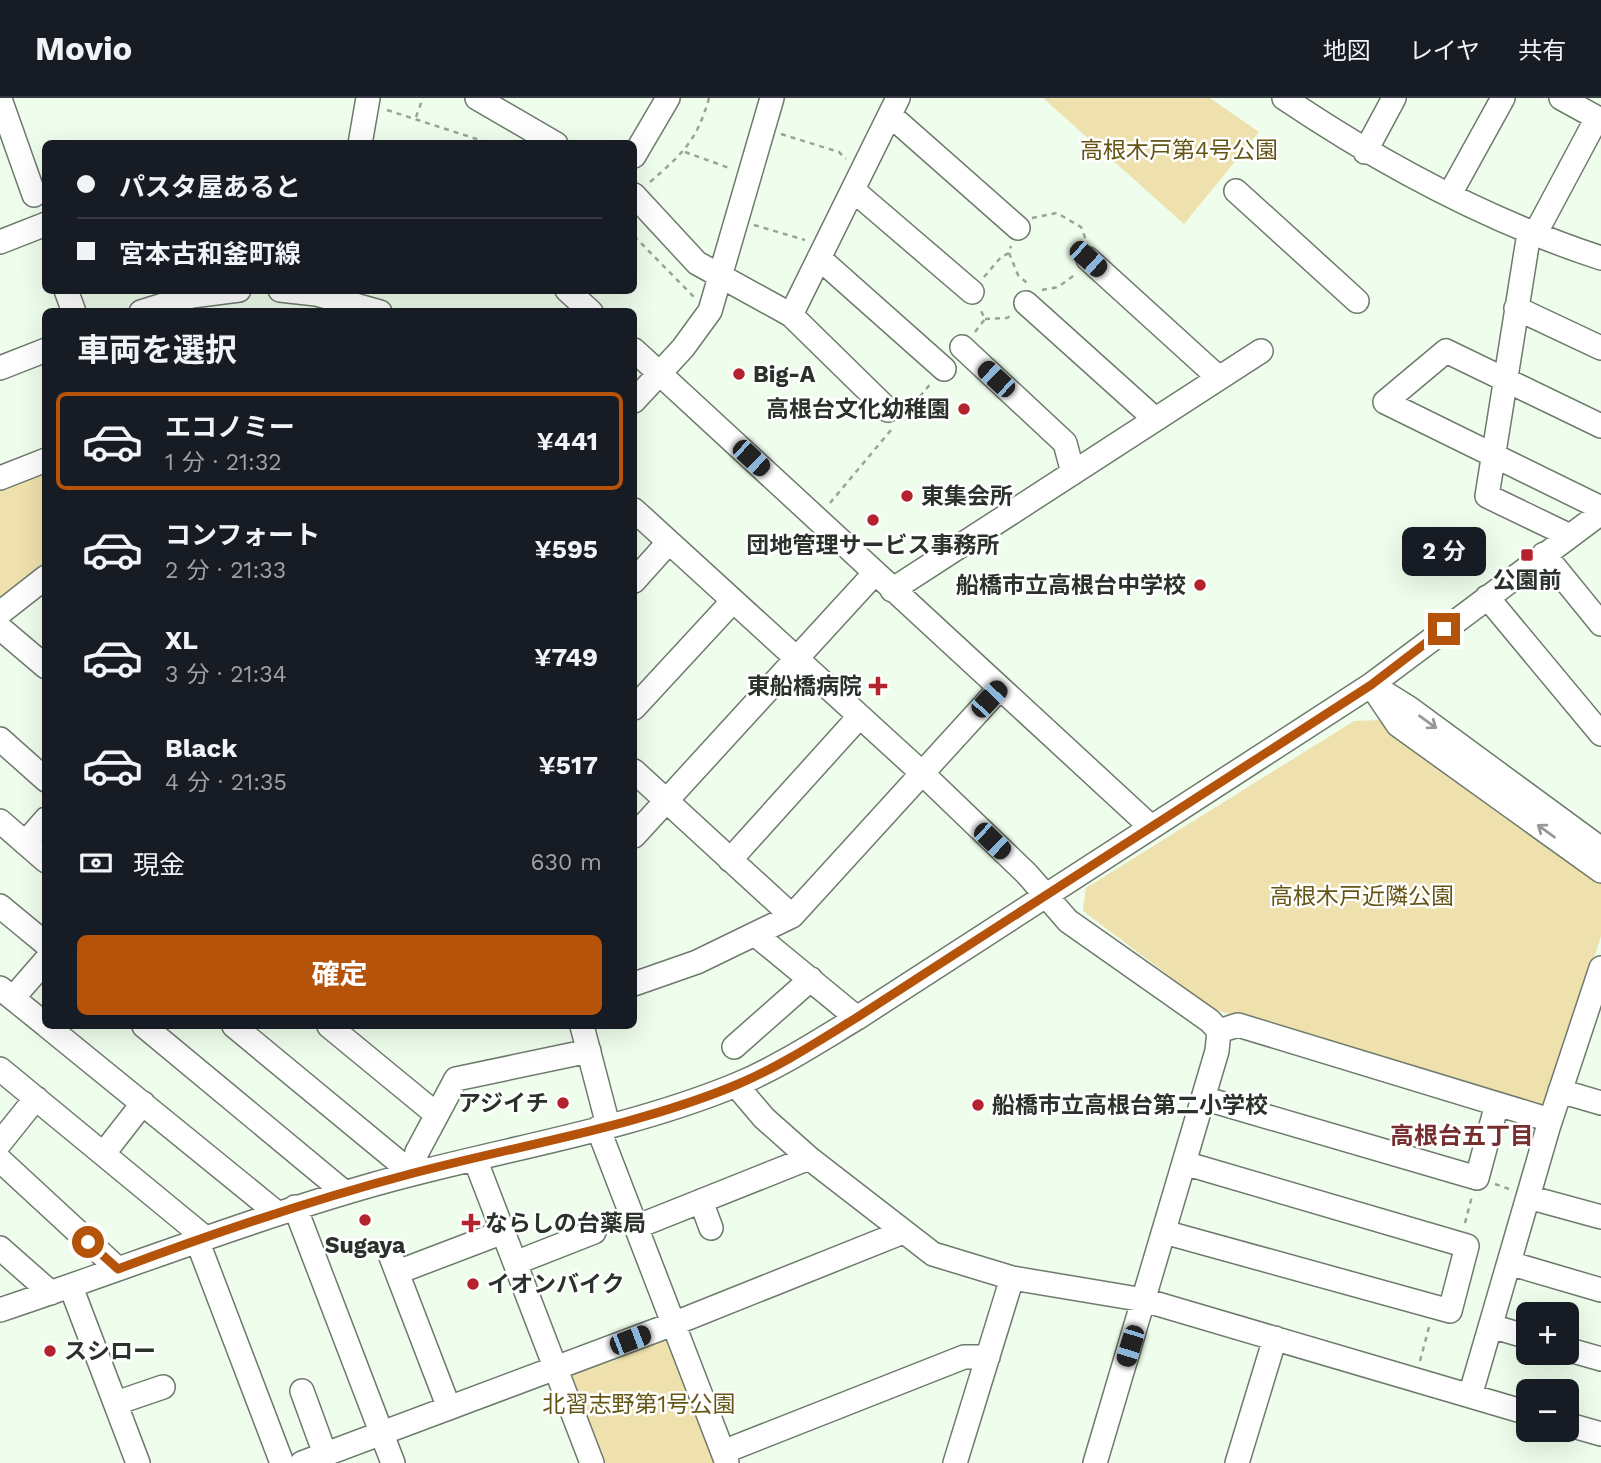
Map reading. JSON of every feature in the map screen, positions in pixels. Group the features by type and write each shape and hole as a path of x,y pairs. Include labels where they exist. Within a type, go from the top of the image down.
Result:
{"street":[{"path":"477,98 549,140"},
{"path":"637,151 668,98"},
{"path":"637,398 698,329 710,310 772,98"},
{"path":"1285,98 1365,152 1531,235 1601,258"},
{"path":"1365,152 1394,98"},
{"path":"1450,194 1503,98"},
{"path":"1561,98 1599,119 1531,235 1516,307 1487,496 1570,536"},
{"path":"0,99 34,195"},
{"path":"360,140 372,103"},
{"path":"791,315 894,106 1018,228"},
{"path":"857,181 972,292"},
{"path":"1236,191 1357,301"},
{"path":"637,199 697,264 791,315 894,419"},
{"path":"0,242 42,231"},
{"path":"821,254 944,369"},
{"path":"1088,259 1219,378"},
{"path":"154,308 208,294"},
{"path":"316,294 371,302"},
{"path":"572,294 587,308"},
{"path":"1026,303 1155,419"},
{"path":"1516,307 1601,348"},
{"path":"962,347 1065,443 1073,473"},
{"path":"0,368 42,351"},
{"path":"892,590 1261,351"},
{"path":"1601,426 1446,351 1385,402 1601,508"},
{"path":"637,353 1151,827"},
{"path":"0,478 42,462"},
{"path":"637,513 922,773 1027,874 1068,921 1210,1021 1219,1031 1217,1051 1095,1463"},
{"path":"0,1310 286,1210 412,1173 603,1126 736,1085 781,1063 856,1018 1371,685 1601,513"},
{"path":"637,578 668,542"},
{"path":"1544,554 1601,624"},
{"path":"637,833 874,574"},
{"path":"0,613 42,580"},
{"path":"1487,597 1601,733"},
{"path":"637,705 732,602"},
{"path":"0,628 42,664"},
{"path":"1371,685 1409,708 1601,849"},
{"path":"1371,685 1398,725 1601,872"},
{"path":"637,983 680,970 792,916 999,689"},
{"path":"730,860 859,717"},
{"path":"0,739 42,776"},
{"path":"637,774 792,916"},
{"path":"0,821 42,858"},
{"path":"25,843 42,824"},
{"path":"0,906 42,941"},
{"path":"756,935 856,1018"},
{"path":"42,963 7,993 42,1022"},
{"path":"1470,1396 1550,1121 1560,1091 1592,1027 1601,968"},
{"path":"734,1047 811,979"},
{"path":"1219,1031 1238,1025 1550,1121"},
{"path":"51,1029 143,1103 286,1210 393,1463"},
{"path":"148,1029 344,1192"},
{"path":"238,1029 412,1173"},
{"path":"333,1029 436,1114"},
{"path":"583,1029 603,1126 636,1227 725,1457 964,1357 988,1357"},
{"path":"412,1173 417,1152 456,1079 589,1051"},
{"path":"0,1069 104,1153 201,1238 282,1463"},
{"path":"736,1085 764,1118 809,1158 933,1254 1012,1278 1144,1300 1516,1409"},
{"path":"1560,1091 1601,1103"},
{"path":"0,1143 36,1098"},
{"path":"1203,1098 1477,1178 1497,1104"},
{"path":"104,1153 143,1103"},
{"path":"636,1227 809,1158"},
{"path":"475,1159 592,1463"},
{"path":"0,1160 118,1269"},
{"path":"1164,1232 1450,1311 1467,1246 1184,1163"},
{"path":"1528,1197 1601,1217"},
{"path":"701,1201 711,1228"},
{"path":"449,1408 395,1264 503,1232"},
{"path":"515,1263 594,1232"},
{"path":"302,1391 319,1459 673,1324 904,1232"},
{"path":"0,1248 61,1290 116,1403 138,1463"},
{"path":"1509,1263 1601,1290"},
{"path":"955,1463 1012,1278"},
{"path":"1491,1326 1516,1333"},
{"path":"1237,1463 1275,1338"},
{"path":"1579,1353 1601,1359"},
{"path":"116,1403 163,1387"},
{"path":"1579,1428 1601,1434"}],"path":[{"path":"416,117 423,98"},
{"path":"637,193 685,152 701,127 709,98"},
{"path":"372,103 481,140"},
{"path":"773,132 839,152 857,181"},
{"path":"685,152 739,172"},
{"path":"1057,213 1080,227 1087,243 1088,259 1078,273 1058,287 1037,290 1018,275 1009,253 1014,232 1018,228 1033,217 1057,213"},
{"path":"748,223 810,241 821,254"},
{"path":"637,239 700,304"},
{"path":"962,347 985,319 972,292 1000,257 1009,253"},
{"path":"826,508 894,419 944,369"},
{"path":"1459,1243 1477,1178 1528,1197"},
{"path":"1418,1367 1435,1307"}],"green space":[{"name":"高根木戸第4号公園","path":"1043,98 1210,98 1259,132 1184,224"},
{"path":"42,470 42,569 0,601 0,486"},
{"name":"高根木戸近隣公園","path":"1379,720 1601,880 1601,936 1547,1111 1213,1009 1083,911 1086,888 1354,721"},
{"name":"北習志野第1号公園","path":"663,1334 670,1338 719,1463 605,1463 571,1374 574,1369"}],"place":[{"name":"Big-A","path":"739,374"},
{"name":"高根台文化幼稚園","path":"964,409"},
{"name":"東集会所","path":"907,496"},
{"name":"団地管理サービス事務所","path":"873,520"},
{"name":"公園前","path":"1527,555"},
{"name":"船橋市立高根台中学校","path":"1200,585"},
{"name":"東船橋病院","path":"878,686"},
{"name":"アジイチ","path":"563,1103"},
{"name":"船橋市立高根台第二小学校","path":"978,1105"},
{"name":"Sugaya","path":"365,1220"},
{"name":"ならしの台薬局","path":"471,1223"},
{"name":"イオンバイク","path":"473,1284"},
{"name":"スシロー","path":"50,1351"}],"district":[{"name":"高根台五丁目","path":"1462,1136"}],"route":[{"path":"88,1242 118,1269 295,1207 412,1173 638,1117 736,1085 781,1063 856,1018 1371,685 1444,629"}]}
